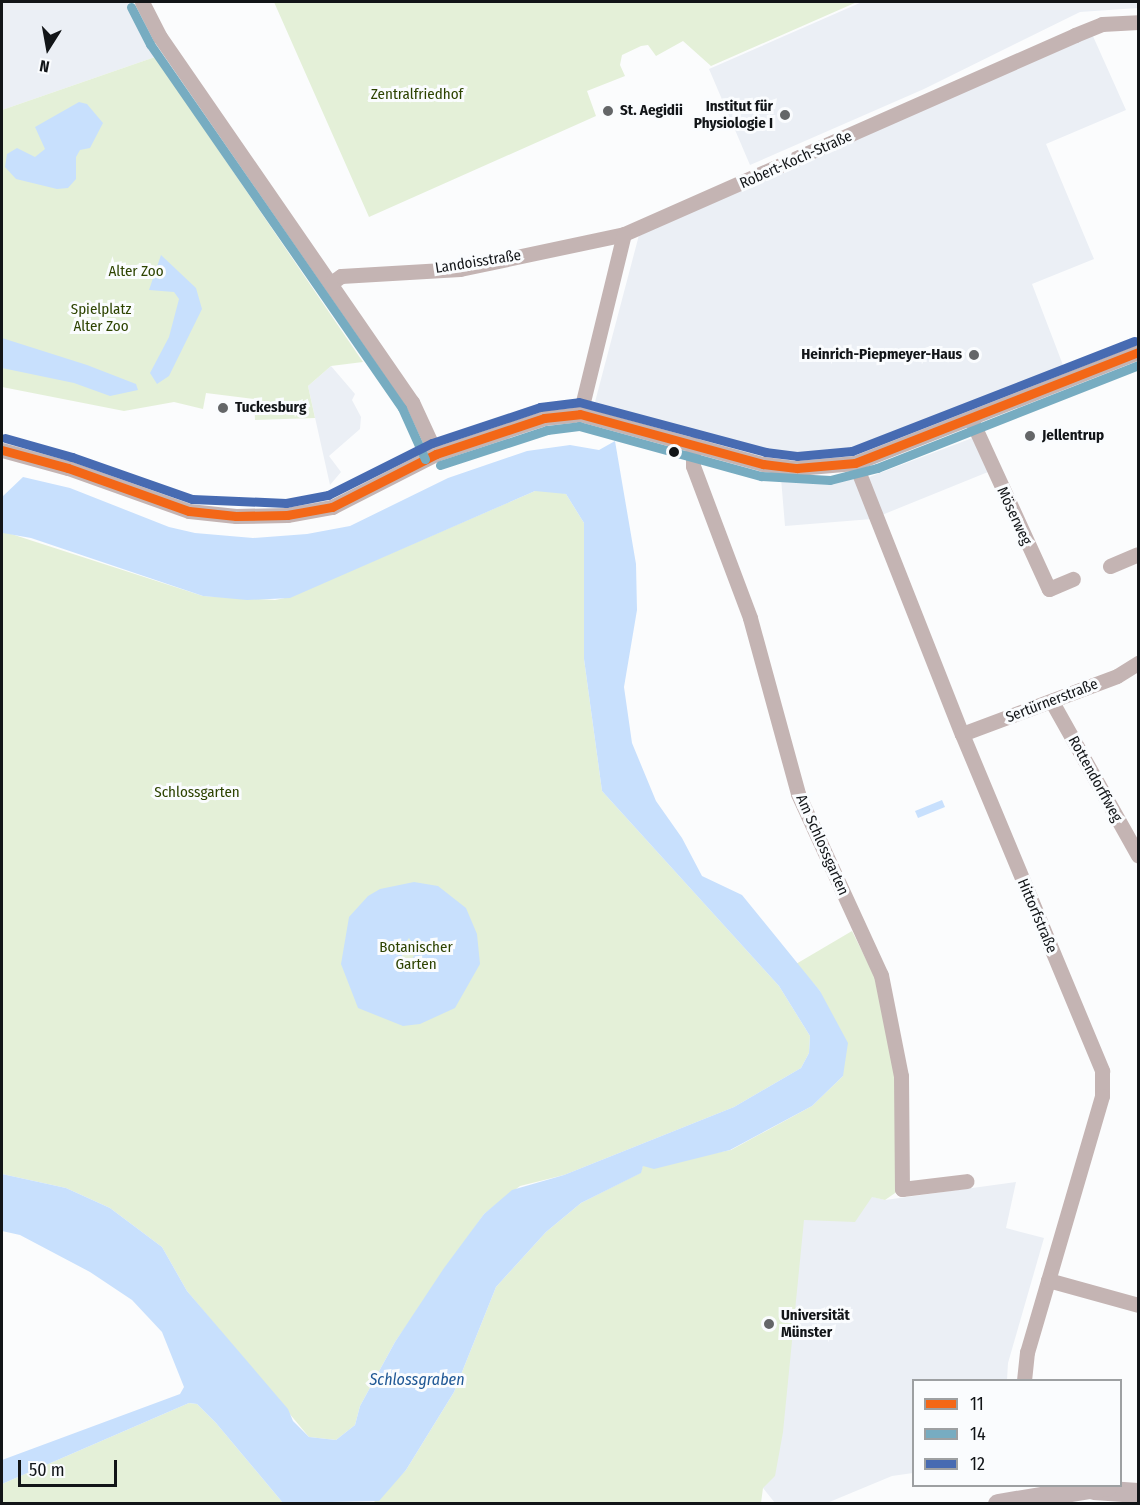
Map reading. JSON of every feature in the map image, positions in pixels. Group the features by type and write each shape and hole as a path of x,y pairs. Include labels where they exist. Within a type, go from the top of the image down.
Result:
{"main road":[{"path":"1122,1482 1138,1478"},
{"path":"998,1503 1034,1492 1101,1488 1138,1493"}],"street":[{"path":"142,2 160,37 412,402 436,454"},
{"name":"Robert-Koch-Straße","path":"624,234 1075,35 1102,24 1138,22"},
{"path":"580,414 624,234"},
{"name":"Landoisstraße","path":"331,283 341,276 460,268 624,234"},
{"path":"2,450 60,465 176,508 238,516 287,515 332,507 436,454 544,418 580,414 763,464 797,468 855,463 1138,352"},
{"name":"Möserweg","path":"971,419 1049,589 1073,579"},
{"name":"Am Schlossgarten","path":"693,444 693,466 750,618 798,794 880,975 901,1076 902,1189 967,1180"},
{"name":"Hittorfstraße","path":"855,463 962,734 1102,1071 1102,1096 1027,1352 1024,1379"},
{"path":"1110,566 1138,554"},
{"name":"Sertürnerstraße","path":"962,734 1117,676 1138,663"},
{"name":"Rottendorffweg","path":"1052,702 1138,855"},
{"path":"1048,1280 1138,1305"}],"shaded area":[{"path":"2,2 133,2 155,57 2,110"},
{"path":"862,2 1138,2 1138,8 1080,12 924,89 750,165 709,69"},
{"path":"1092,34 1126,110 1046,144 1094,259 1032,284 1066,373 872,449 834,459 785,458 595,402 639,235"},
{"path":"331,366 355,394 352,400 361,417 360,429 329,456 341,472 330,485 308,386"},
{"path":"975,437 988,472 872,519 785,526 781,478 864,479"},
{"path":"773,1171 885,1200 1016,1182 1006,1228 1044,1238 1008,1363 1007,1379 912,1379 912,1473 892,1476 827,1503 775,1503 763,1488"}],"green space":[{"name":"Zentralfriedhof","path":"274,2 857,2 711,66 683,41 656,56 648,45 641,46 622,55 620,65 625,76 587,91 596,116 369,217"},
{"name":"Alter Zoo","path":"155,57 363,362 331,366 308,386 315,418 255,420 254,399 206,393 203,409 174,402 124,411 2,387 2,110"},
{"name":"Schlossgarten","path":"549,489 566,494 584,523 584,659 602,791 779,986 810,1036 809,1053 801,1068 734,1107 564,1175 520,1186 484,1214 395,1342 360,1406 355,1425 336,1440 309,1437 187,1291 162,1247 110,1208 66,1188 2,1174 2,531 203,596 275,600 290,597 535,491"},
{"path":"852,931 874,975 898,1078 898,1191 885,1200 872,1197 855,1222 804,1220 783,1432 775,1476 763,1488 761,1503 372,1504 406,1470 454,1392 496,1287 546,1232 581,1203 640,1173 643,1166 731,1150 812,1106 843,1076 820,991 796,964"},
{"path":"189,1403 197,1404 216,1423 283,1503 2,1504 2,1484"}],"water":[{"path":"79,102 87,104 103,123 90,148 80,150 76,157 76,179 68,188 57,189 16,179 5,167 7,154 17,148 35,157 45,149 35,127"},
{"path":"161,255 196,288 202,309 169,376 157,384 150,373 169,337 179,299 174,292 149,290"},
{"path":"2,338 87,365 136,384 138,390 110,396 74,383 2,368"},
{"name":"Schlossgraben","path":"615,441 636,564 637,610 624,687 632,743 656,801 682,838 702,876 742,895 820,991 848,1043 843,1076 812,1106 730,1150 654,1169 643,1166 641,1173 581,1203 546,1232 496,1287 454,1392 406,1470 379,1501 283,1503 216,1423 197,1404 189,1403 2,1484 2,1460 180,1394 184,1387 162,1332 132,1300 90,1272 20,1235 2,1231 2,1174 66,1188 110,1208 162,1247 187,1291 288,1409 293,1421 309,1437 336,1440 355,1425 360,1406 395,1342 444,1268 484,1214 512,1190 564,1175 734,1107 801,1068 809,1053 810,1036 779,986 602,791 584,659 584,523 566,494 535,491 290,598 247,600 203,596 31,538 3,533 2,497 23,477 70,488 169,527 195,533 253,538 307,534 350,526 448,478 527,451 570,445 599,450"},
{"path":"942,800 945,807 918,818 915,811"},
{"path":"414,882 438,886 466,908 477,934 480,964 455,1008 420,1024 403,1026 358,1008 341,964 349,917 368,896 380,889","holes":["409,938 417,950 411,961 405,960 399,951"]}],"transit line":[{"name":"14","path":"131,7 150,44 402,408 425,459"},
{"name":"12","path":"5,438 72,457 192,499 286,503 328,495 432,443 540,407 579,402 765,452 797,456 852,451 1134,341"},
{"name":"11","path":"2,450 68,468 189,511 236,516 287,515 332,507 436,454 544,418 580,414 763,464 797,468 855,463 1138,352"},
{"name":"14","path":"440,465 547,430 579,426 761,476 830,480 877,468 1138,365"}],"place":[{"name":"St. Aegidii","path":"608,111"},
{"name":"Institut für Physiologie I","path":"785,115"},
{"name":"Heinrich-Piepmeyer-Haus","path":"974,355"},
{"name":"Tuckesburg","path":"223,408"},
{"name":"Jellentrup","path":"1030,436"},
{"name":"Universität Münster","path":"769,1324"}],"park label":[{"name":"Spielplatz Alter Zoo","path":"101,318"},
{"name":"Botanischer Garten","path":"416,956"}]}
